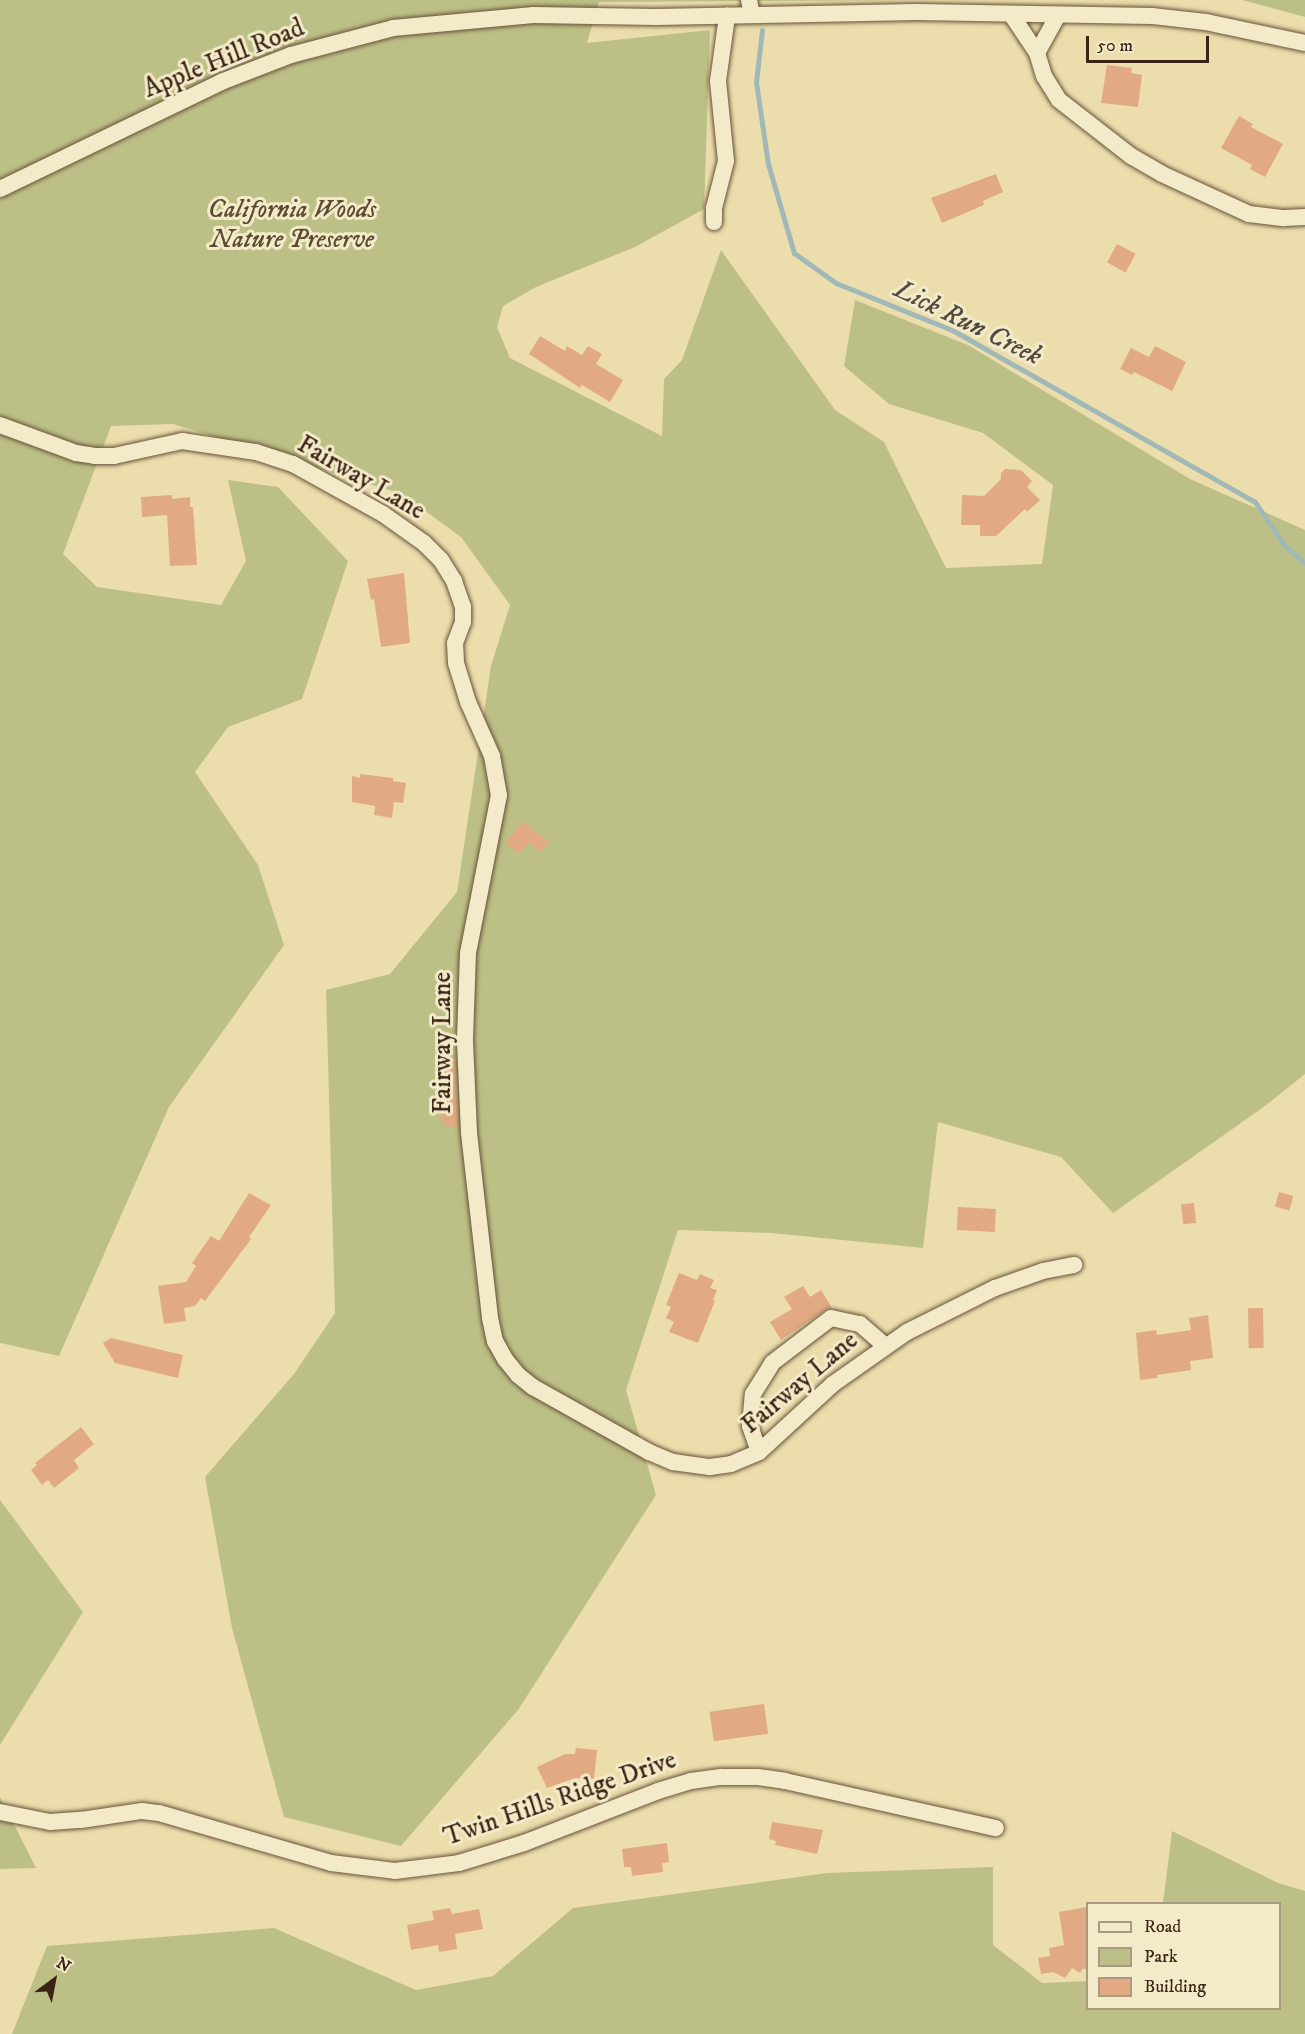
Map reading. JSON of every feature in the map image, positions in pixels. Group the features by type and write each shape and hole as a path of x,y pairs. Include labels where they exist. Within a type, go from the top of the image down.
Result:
{"street":[{"name":"Apple Hill Road","path":"0,189 221,82 291,55 393,28 533,15 727,16 750,8 1011,15 1152,16 1206,22 1305,43"},
{"path":"1011,15 1037,52 1044,76 1059,100 1131,156 1162,174 1249,214 1284,218 1305,217"},
{"path":"1037,52 1058,15"},
{"path":"714,222 714,208 726,161 718,81 727,16"},
{"name":"Fairway Lane","path":"0,425 76,453 95,456 114,456 182,441 256,452 311,473 383,514 424,543 441,561 454,581 463,607 463,622 455,643 461,685 492,756 499,795 468,953 465,1041 469,1133 477,1215 495,1341 518,1375 533,1387 649,1452 682,1464 710,1467 731,1464 759,1452 833,1384 885,1346 949,1308 1043,1271 1074,1265"},
{"path":"759,1452 750,1426 753,1394 772,1363 831,1318 860,1324 885,1346"},
{"name":"Twin Hills Ridge Drive","path":"0,1812 50,1822 142,1811 159,1813 331,1863 395,1871 459,1863 524,1843 658,1791 691,1781 721,1777 785,1780 996,1828"}],"green space":[{"name":"California Woods Nature Preserve","path":"0,0 915,0 599,2 587,43 710,30 704,209 635,247 536,287 503,306 497,327 510,358 662,436 664,379 682,360 721,250 835,410 884,442 946,568 1042,564 1053,485 983,433 889,404 844,366 855,300 968,345 1190,479 1305,530 1305,1074 1265,1106 1113,1213 1061,1157 938,1122 923,1248 771,1233 678,1230 626,1390 656,1495 518,1710 401,1846 284,1817 232,1628 205,1477 294,1374 335,1313 326,990 390,974 457,892 491,666 510,605 461,537 402,494 173,424 111,426 63,554 97,587 221,605 246,561 228,480 278,487 348,561 302,699 228,727 195,772 258,865 284,945 169,1107 59,1356 0,1343"},
{"path":"1242,0 1305,0 1305,17"},
{"path":"0,1500 83,1612 0,1745"},
{"path":"0,1797 36,1868 0,1869"},
{"path":"1172,1831 1278,1883 1305,1891 1305,2034 12,2034 47,1946 274,1928 416,1990 493,1976 573,1908 827,1873 993,1867 993,1945 1042,1983 1086,1981 1086,2010 1281,2010 1281,1902 1163,1902"}],"building":[{"path":"1107,65 1132,68 1131,73 1142,75 1138,107 1101,103"},
{"path":"1239,116 1253,124 1251,127 1283,144 1265,177 1250,169 1252,165 1221,148"},
{"path":"996,174 1003,192 983,201 984,205 942,223 931,198"},
{"path":"1117,244 1136,254 1126,272 1107,263"},
{"path":"540,336 565,351 567,346 582,355 588,346 602,354 596,364 623,380 610,402 582,385 580,388 529,354"},
{"path":"1155,346 1186,362 1172,391 1134,372 1132,375 1120,369 1131,348 1149,357"},
{"path":"1005,469 1021,470 1032,481 1027,487 1040,500 1027,512 1025,509 996,536 980,536 980,525 961,525 962,495 984,496 1001,479 1001,473"},
{"path":"172,495 172,499 190,497 190,507 193,507 197,565 170,566 167,515 142,517 141,497"},
{"path":"404,573 410,643 381,647 374,599 371,600 367,579"},
{"path":"360,774 393,778 393,781 406,783 403,803 394,802 392,818 374,815 375,806 352,802 352,776 360,778"},
{"path":"523,822 549,842 540,852 529,842 518,854 505,842"},
{"path":"441,1057 455,1057 458,1127 443,1126 443,1119 440,1118"},
{"path":"1279,1192 1293,1196 1289,1211 1275,1206"},
{"path":"249,1193 271,1205 249,1237 251,1239 205,1301 201,1298 195,1306 184,1308 186,1321 164,1324 158,1286 186,1282 196,1266 192,1263 211,1236 219,1241"},
{"path":"1194,1203 1196,1223 1183,1224 1181,1204"},
{"path":"958,1207 996,1209 995,1232 957,1230"},
{"path":"679,1273 697,1280 700,1274 714,1280 710,1288 717,1290 713,1300 715,1301 698,1343 669,1332 674,1322 666,1318 671,1307 666,1305"},
{"path":"803,1286 810,1297 821,1290 832,1308 825,1310 781,1340 770,1322 792,1309 784,1297"},
{"path":"1248,1308 1263,1308 1264,1348 1249,1348"},
{"path":"1208,1315 1213,1358 1190,1361 1191,1370 1140,1380 1136,1333 1156,1330 1157,1335 1191,1330 1189,1318"},
{"path":"111,1338 183,1355 178,1378 115,1363 103,1343"},
{"path":"81,1427 94,1444 74,1460 79,1468 54,1488 48,1480 42,1485 31,1470 37,1465 35,1463"},
{"path":"764,1704 768,1734 714,1741 710,1712"},
{"path":"576,1748 597,1750 594,1779 575,1778 547,1788 537,1767 565,1754 575,1754"},
{"path":"772,1822 823,1830 817,1854 775,1845 776,1841 769,1839"},
{"path":"667,1843 669,1862 662,1863 663,1872 632,1876 631,1867 624,1867 622,1849"},
{"path":"1086,1907 1086,1970 1083,1968 1080,1973 1072,1968 1065,1978 1053,1972 1041,1974 1038,1958 1050,1956 1049,1948 1064,1945 1059,1912"},
{"path":"450,1908 452,1914 479,1909 483,1929 455,1934 457,1949 439,1952 438,1945 411,1950 407,1925 434,1920 432,1911"}],"waterway":[{"name":"Lick Run Creek","path":"762,30 756,82 768,164 794,253 836,283 954,331 1255,502 1284,545 1305,563"}]}
